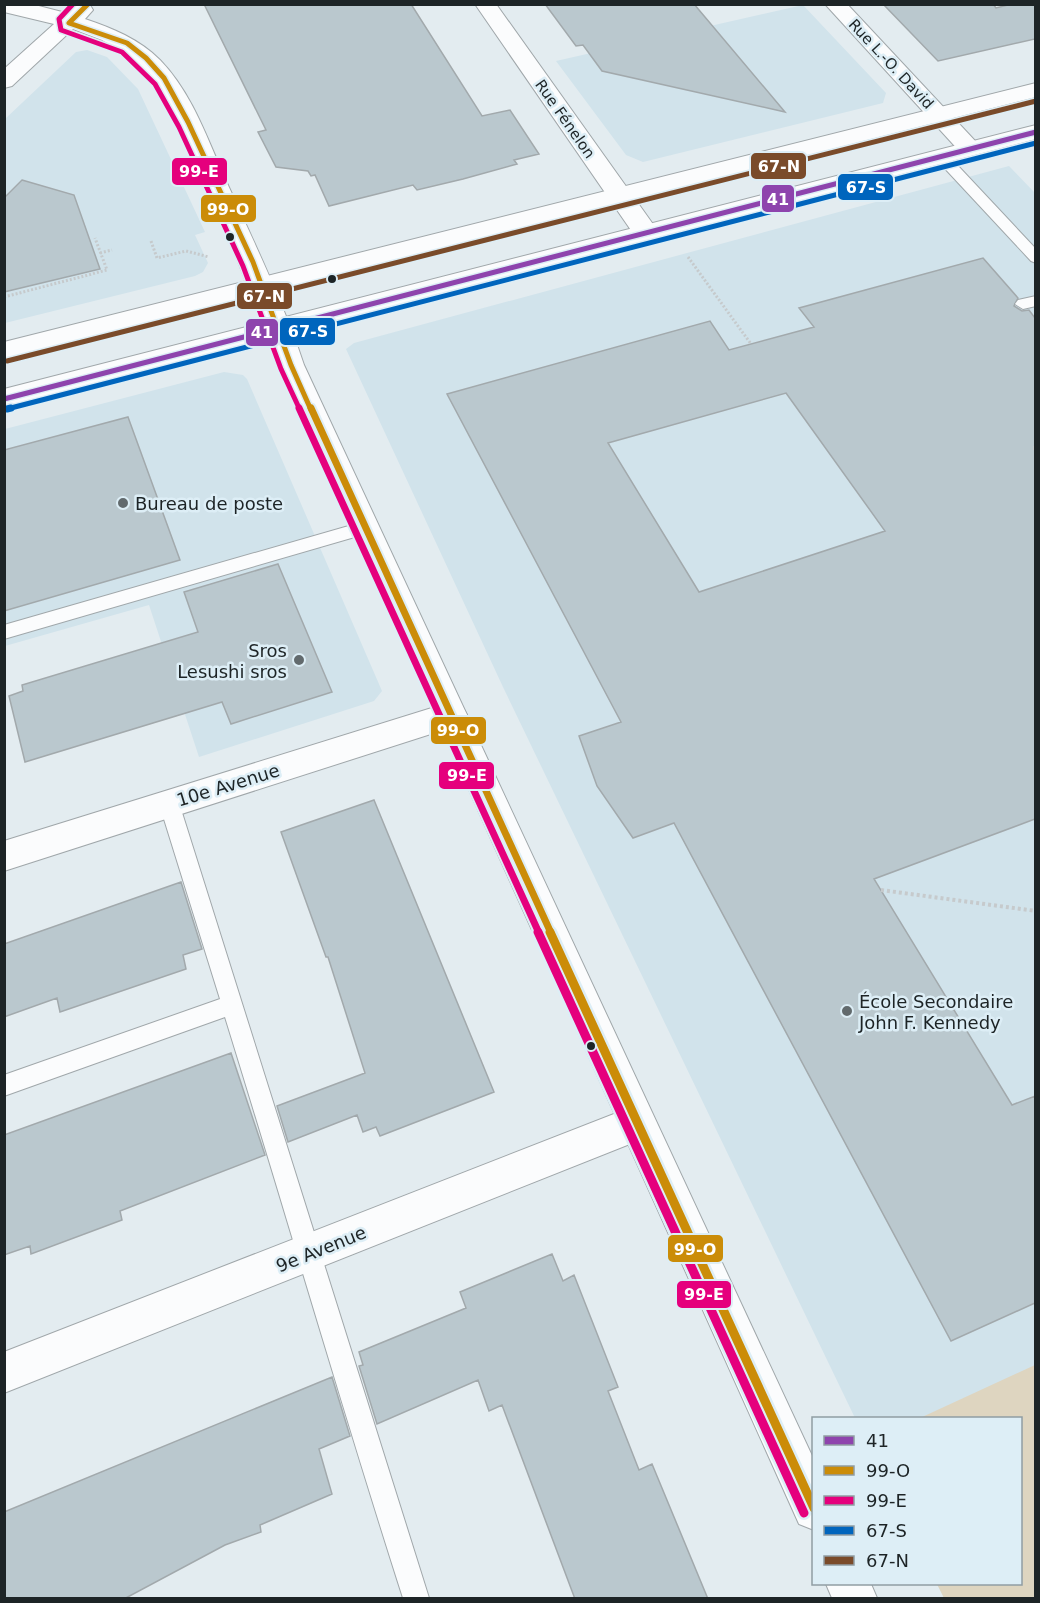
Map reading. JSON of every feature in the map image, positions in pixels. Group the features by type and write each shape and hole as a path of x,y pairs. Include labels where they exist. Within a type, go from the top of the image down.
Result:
{"street":[{"path":"4,81 88,4"},
{"name":"Rue Fénelon","path":"485,4 646,233"},
{"name":"Rue L.-O. David","path":"835,4 970,149"},
{"path":"4,5 69,22 127,43 146,58 164,78 188,122 263,286 291,365 812,1507"},
{"path":"4,351 1035,90"},
{"path":"4,399 1035,132"},
{"name":"10e Avenue","path":"4,856 451,715"},
{"name":"9e Avenue","path":"4,1373 637,1123"},
{"path":"848,1585 855,1599"}],"lane":[{"path":"941,156 1035,258"},
{"path":"4,632 366,526"},
{"path":"169,803 230,1005 310,1253 348,1387 417,1599"},
{"path":"4,1086 230,1005"}],"path":[{"path":"4,297 107,270 95,238"},
{"path":"151,241 157,258 186,251 217,259"},
{"path":"100,253 112,250"},
{"path":"694,265 751,344"},
{"path":"880,890 1035,911"}],"shaded area":[{"path":"803,5 886,93 883,103 643,162 626,155 556,61"},
{"path":"87,50 107,57 138,89 205,232 195,235 208,263 203,272 195,276 5,323 5,119 76,52"},
{"name":"École Secondaire John F. Kennedy","path":"1009,166 1035,193 1035,1598 944,1598 938,1585 1022,1585 1022,1417 855,1417 503,687 346,349 354,343"},
{"path":"224,372 243,375 247,379 382,691 374,701 199,757 149,605 5,646 5,429"},
{"path":"1035,1365 1035,1598 944,1598 938,1585 1022,1585 1022,1417 922,1417"}],"building":[{"path":"204,4 411,4 482,116 510,110 539,154 514,160 517,164 463,179 417,190 413,185 329,206 315,175 311,176 308,171 276,167 258,132 266,130"},
{"path":"545,4 694,4 785,112 602,71 583,45 576,46"},
{"path":"883,4 993,4 996,8 1012,4 1035,4 1035,39 938,61"},
{"path":"22,180 74,195 100,269 4,292 4,198"},
{"path":"983,258 1018,298 1014,306 1022,311 1029,310 1035,318 1035,819 874,879 1012,1105 1035,1096 1035,1303 951,1341 674,823 633,838 597,786 579,736 621,722 447,394 710,321 729,350 814,327 799,308","holes":["786,393 885,531 699,592 608,443"]},
{"path":"128,417 180,560 4,611 4,450"},
{"path":"278,564 332,692 231,724 222,702 25,762 9,696 23,691 22,685 198,632 184,592"},
{"path":"374,800 494,1092 380,1136 376,1127 363,1132 357,1115 288,1142 277,1106 365,1073 328,957 326,957 281,832"},
{"path":"181,882 202,949 183,955 186,969 60,1012 57,998 4,1017 4,944"},
{"path":"231,1053 265,1155 120,1211 122,1220 31,1254 30,1246 4,1255 4,1135"},
{"path":"552,1254 563,1281 574,1275 618,1387 608,1391 639,1470 652,1464 708,1599 575,1599 502,1405 489,1411 478,1380 377,1424 359,1366 363,1365 359,1352 466,1308 460,1292"},
{"path":"332,1377 350,1436 319,1449 332,1494 260,1525 261,1532 225,1545 124,1599 4,1599 4,1512"}],"transit line":[{"name":"99-E","path":"73,4 59,19 61,30 122,52 155,84 179,127 243,266 281,369 804,1513"},
{"name":"99-O","path":"88,4 69,23 127,43 146,58 164,78 188,122 253,262 291,365 812,1504"},
{"name":"67-N","path":"7,361 1036,101"},
{"name":"41","path":"4,399 1036,132"},
{"name":"67-S","path":"7,409 1036,143"}],"place":[{"name":"Bureau de poste","path":"123,503"},
{"name":"Sros Lesushi sros","path":"299,660"},
{"name":"École Secondaire John F. Kennedy","path":"847,1011"}]}
